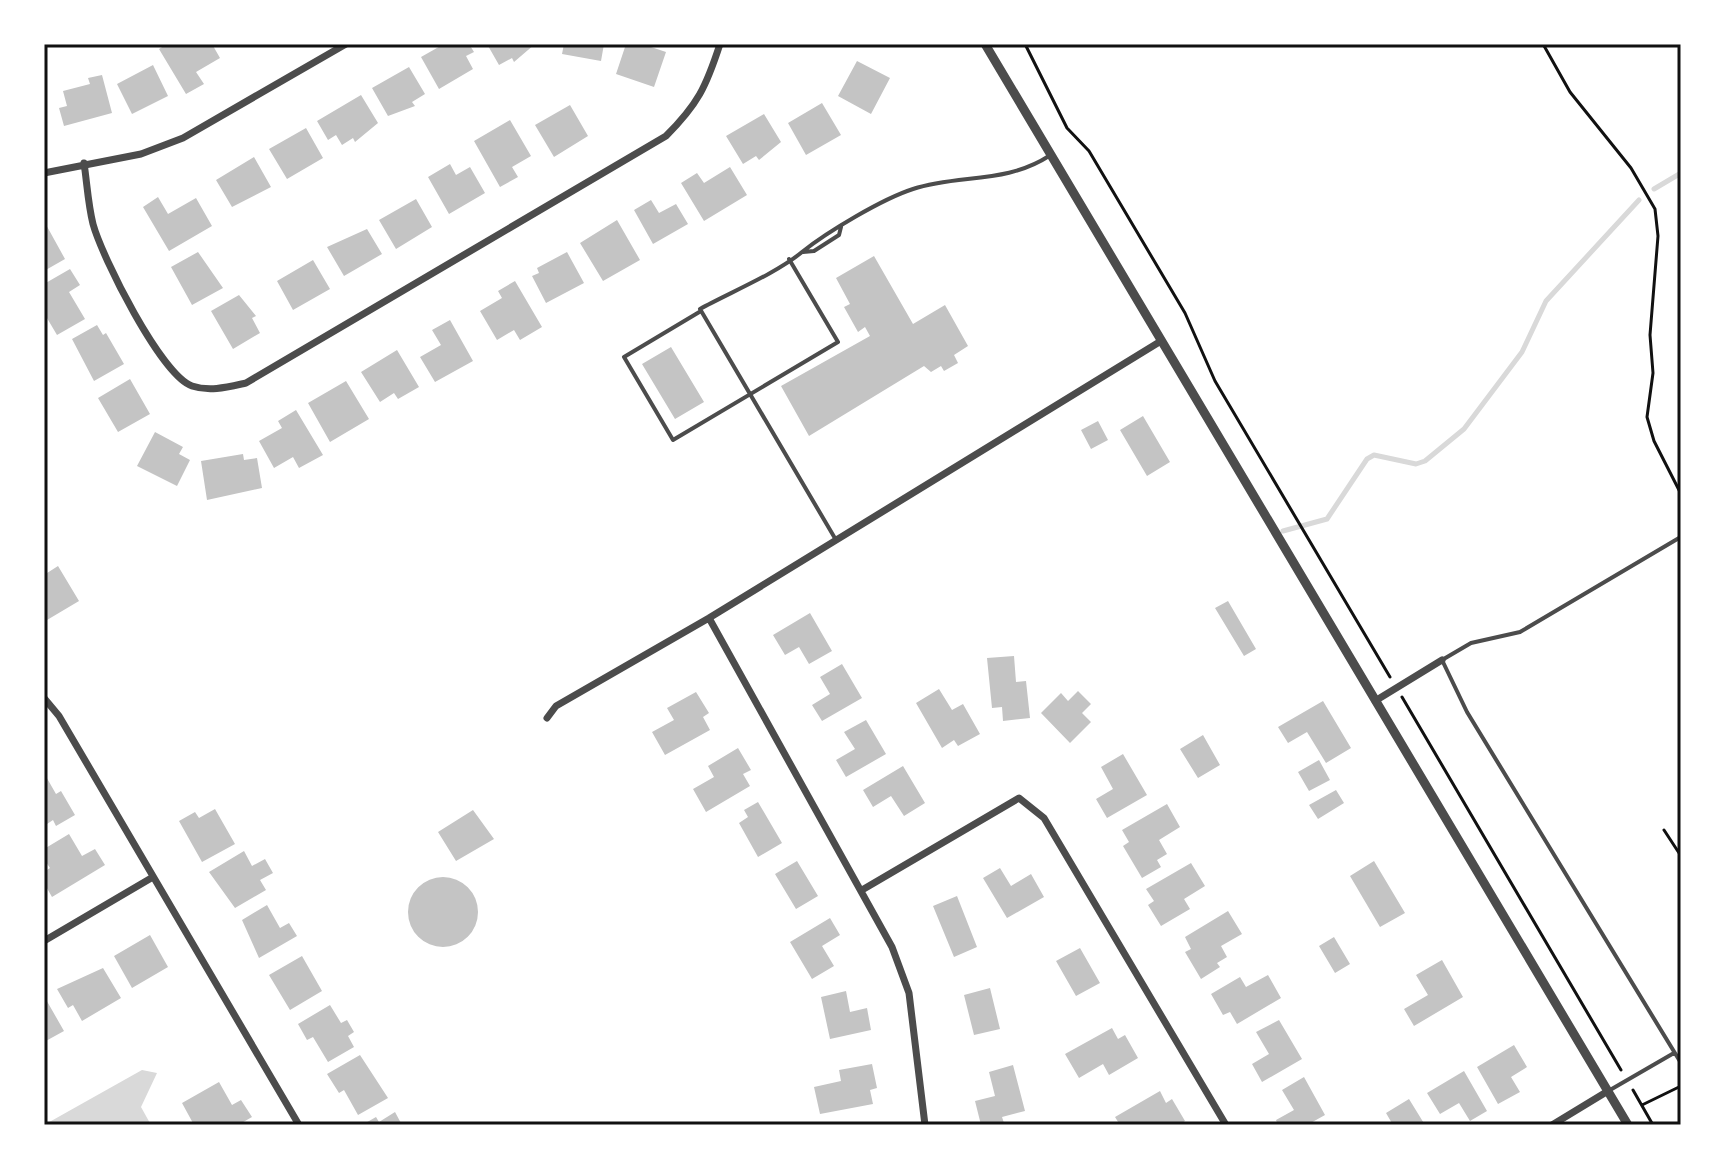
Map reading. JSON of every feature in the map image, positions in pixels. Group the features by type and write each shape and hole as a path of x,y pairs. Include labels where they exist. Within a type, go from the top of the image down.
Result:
{"street":[{"path":"44,173 141,154 183,138 346,44"},
{"path":"84,163 93,223 106,261 170,371 190,385 215,390 246,383 666,136 694,109 710,77 720,44"},
{"path":"985,44 1628,1125"},
{"path":"547,718 556,706 709,618 1161,341"},
{"path":"709,618 892,947 909,993 925,1125"},
{"path":"1375,701 1442,660"},
{"path":"44,698 59,716 299,1125"},
{"path":"862,890 1019,798 1030,804 1044,818 1226,1125"},
{"path":"44,941 153,877"},
{"path":"1552,1125 1608,1091"}],"lane":[{"path":"802,252 808,244 910,190 940,182 987,180 1031,168 1051,155"},
{"path":"789,259 838,342 673,440 624,357 789,259 802,252 814,251 839,235 841,227"},
{"path":"701,311 836,541"},
{"path":"1681,543 1679,538 1520,632 1471,643 1442,660 1467,712 1681,1063"},
{"path":"1608,1091 1674,1053"}],"path":[{"path":"1025,44 1067,128 1089,151 1198,336 1215,381 1653,1125"},
{"path":"1543,44 1570,92 1631,168 1655,209 1658,236 1650,335 1653,373 1647,417 1654,441 1681,494"},
{"path":"1664,830 1681,856"},
{"path":"1642,1105 1681,1086"}],"shaded area":[{"path":"142,1070 157,1073 141,1107 151,1125 44,1125"}],"building":[{"path":"167,44 212,44 220,58 196,72 204,84 186,94 159,49"},
{"path":"444,44 469,44 474,52 466,56 473,69 439,89 421,57"},
{"path":"487,44 535,44 514,62 512,58 499,65"},
{"path":"564,44 604,44 601,61 562,54"},
{"path":"626,44 642,44 666,52 654,87 616,74"},
{"path":"857,61 890,78 871,114 838,96"},
{"path":"153,65 168,96 132,114 117,84"},
{"path":"409,67 425,94 412,102 415,106 388,116 372,88"},
{"path":"102,75 112,113 64,126 59,108 67,106 63,91 90,84 88,78"},
{"path":"361,95 378,123 355,142 353,138 342,145 336,135 328,140 317,121"},
{"path":"822,103 841,135 806,155 788,123"},
{"path":"570,105 588,136 554,157 535,125"},
{"path":"764,114 781,142 759,160 756,156 743,164 726,136"},
{"path":"510,120 531,156 512,167 518,177 500,187 474,141"},
{"path":"306,128 323,158 287,179 269,149"},
{"path":"254,157 271,187 232,207 216,180"},
{"path":"450,164 456,175 470,167 485,193 449,214 428,177"},
{"path":"730,167 747,195 704,221 681,183 697,173 704,183"},
{"path":"158,197 168,214 196,198 212,226 169,251 143,207"},
{"path":"416,199 432,227 396,249 379,220"},
{"path":"651,200 659,213 676,204 688,224 653,244 634,210"},
{"path":"617,220 640,260 603,281 580,243"},
{"path":"44,221 65,259 44,271"},
{"path":"367,229 382,254 344,276 327,247"},
{"path":"198,252 223,288 192,305 171,267"},
{"path":"567,252 584,283 546,303 532,276 539,273 537,268"},
{"path":"874,256 913,324 945,305 968,346 954,355 958,363 944,371 941,366 931,372 924,366 809,436 781,386 870,336 865,327 858,332 844,307 850,304 836,278"},
{"path":"313,260 330,289 293,310 277,281"},
{"path":"70,269 80,285 69,292 85,319 57,335 44,313 44,284"},
{"path":"515,281 542,327 520,340 514,330 497,340 480,311 502,298 498,291"},
{"path":"239,295 256,316 252,318 260,333 233,349 211,311"},
{"path":"450,320 473,361 435,382 420,357 441,345 432,330"},
{"path":"97,325 103,335 106,333 124,364 94,381 72,339"},
{"path":"671,347 704,402 675,419 642,364"},
{"path":"397,350 419,387 398,399 394,393 380,402 361,372"},
{"path":"130,379 150,414 118,432 98,398"},
{"path":"346,381 369,419 330,442 308,403"},
{"path":"296,410 323,455 299,468 293,457 274,468 259,441 282,428 278,421"},
{"path":"1143,416 1170,462 1147,476 1120,430"},
{"path":"1098,421 1108,440 1091,449 1081,430"},
{"path":"155,432 183,447 179,454 190,460 177,486 137,466"},
{"path":"243,454 244,460 257,458 262,488 207,500 201,461"},
{"path":"58,566 79,601 47,620 44,575"},
{"path":"1228,601 1256,649 1244,656 1215,608"},
{"path":"810,613 832,651 809,664 799,647 785,655 773,635"},
{"path":"1014,656 1016,682 1026,681 1030,718 1003,721 1002,707 992,708 987,658"},
{"path":"842,664 862,698 822,721 812,705 830,694 820,677"},
{"path":"939,689 952,710 963,704 980,734 958,746 954,740 942,748 916,703"},
{"path":"1078,691 1091,704 1082,713 1091,722 1070,743 1041,713 1061,693 1068,701"},
{"path":"696,692 709,713 703,717 710,730 665,755 652,732 674,720 667,708"},
{"path":"1323,701 1351,748 1326,763 1307,732 1288,743 1278,727"},
{"path":"866,720 886,754 846,777 836,760 855,749 844,732"},
{"path":"1203,735 1220,765 1198,778 1180,749"},
{"path":"738,748 751,770 743,774 750,786 706,812 693,789 714,777 708,766"},
{"path":"1123,754 1147,795 1107,818 1096,799 1113,789 1101,767"},
{"path":"1319,760 1330,780 1309,791 1298,772"},
{"path":"903,766 925,803 904,816 891,796 873,807 863,790"},
{"path":"44,773 56,794 61,791 75,815 56,826 53,820 44,826"},
{"path":"1336,790 1344,803 1318,819 1309,805"},
{"path":"758,802 782,843 758,857 739,823 748,817 744,810"},
{"path":"1167,804 1180,827 1159,840 1167,854 1157,860 1161,867 1142,878 1123,846 1129,842 1122,830"},
{"path":"215,809 235,844 202,862 179,821 195,812 199,818"},
{"path":"473,810 494,839 456,861 438,832"},
{"path":"69,834 82,856 95,849 105,865 52,897 44,883 44,872 50,868 44,859 44,849"},
{"path":"244,851 252,866 265,859 273,873 260,880 266,890 235,908 209,872"},
{"path":"797,861 818,896 796,909 775,874"},
{"path":"1374,861 1405,913 1380,927 1350,876"},
{"path":"1191,863 1205,886 1184,899 1190,909 1161,926 1148,905 1154,901 1146,889"},
{"path":"1000,868 1011,886 1031,874 1044,897 1007,918 983,878"},
{"path":"450,877 472,892 478,912 476,926 468,937 457,945 436,947 418,937 410,926 408,905 418,887 429,879"},
{"path":"957,896 977,947 954,957 933,906"},
{"path":"267,905 280,928 289,923 297,936 259,958 242,920"},
{"path":"1228,911 1242,934 1221,946 1227,957 1217,963 1220,967 1201,979 1185,952 1191,949 1185,937"},
{"path":"830,918 840,935 822,946 834,966 812,979 790,942"},
{"path":"150,935 168,967 132,988 114,956"},
{"path":"1334,937 1350,964 1335,973 1319,946"},
{"path":"1080,948 1100,983 1076,996 1056,961"},
{"path":"302,956 322,991 290,1010 269,975"},
{"path":"1442,960 1463,997 1414,1026 1404,1009 1428,995 1416,975"},
{"path":"103,968 121,998 82,1021 73,1005 68,1008 57,989"},
{"path":"1268,975 1281,998 1237,1024 1230,1012 1223,1015 1211,994 1240,977 1246,987"},
{"path":"990,988 1000,1029 974,1035 964,995"},
{"path":"846,991 850,1012 867,1008 871,1030 830,1039 821,997"},
{"path":"44,996 64,1031 44,1042"},
{"path":"330,1005 341,1023 347,1020 354,1032 348,1036 354,1047 328,1062 313,1037 307,1040 298,1024"},
{"path":"1279,1020 1302,1059 1262,1082 1252,1064 1269,1054 1256,1032"},
{"path":"1112,1028 1118,1039 1125,1035 1138,1058 1109,1075 1103,1064 1079,1078 1065,1054"},
{"path":"1514,1045 1527,1067 1511,1077 1520,1092 1498,1104 1477,1067"},
{"path":"360,1055 388,1098 358,1115 344,1090 339,1093 327,1074"},
{"path":"872,1064 877,1088 870,1090 873,1104 820,1114 814,1087 841,1081 839,1070"},
{"path":"1013,1065 1025,1111 1002,1117 1004,1123 981,1125 975,1101 995,1096 989,1072"},
{"path":"1464,1071 1487,1111 1470,1121 1459,1103 1440,1114 1427,1093"},
{"path":"1304,1077 1325,1115 1307,1125 1278,1125 1276,1120 1294,1110 1282,1090"},
{"path":"219,1082 232,1105 241,1100 252,1117 238,1125 194,1125 182,1103"},
{"path":"1160,1091 1166,1103 1172,1099 1185,1121 1179,1125 1120,1125 1115,1117"},
{"path":"1409,1099 1425,1125 1393,1125 1386,1113"},
{"path":"395,1112 402,1125 362,1125 376,1117 379,1122"}],"waterway":[{"path":"1654,189 1681,173"},
{"path":"1283,531 1327,519 1367,459 1374,455 1416,464 1425,461 1464,429 1522,352 1546,301 1639,200"}]}
